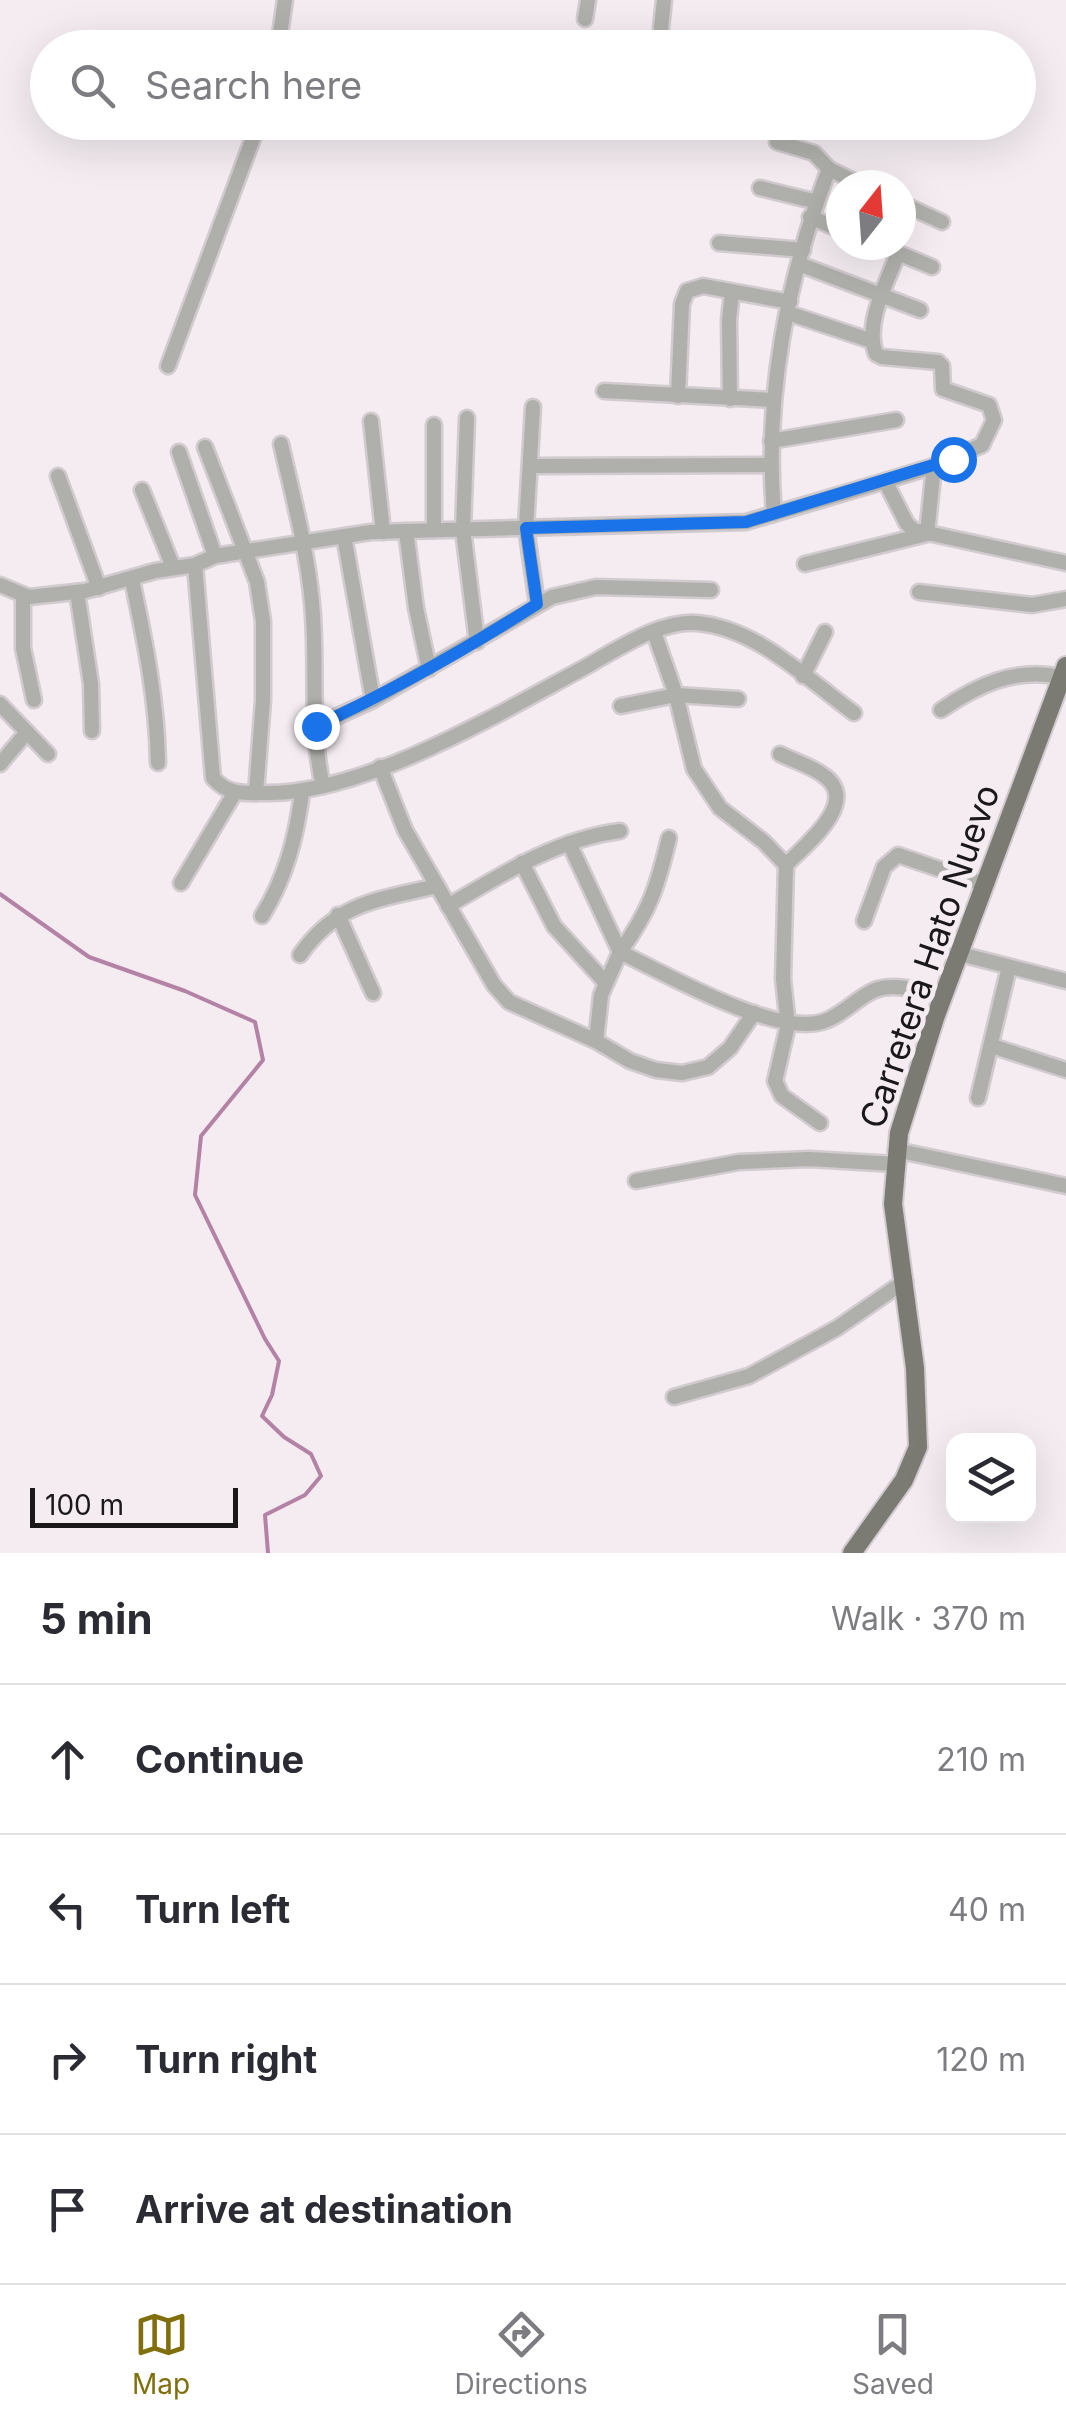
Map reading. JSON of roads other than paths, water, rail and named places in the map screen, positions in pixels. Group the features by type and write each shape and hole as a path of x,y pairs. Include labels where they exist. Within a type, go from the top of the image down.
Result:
{"main road":[{"name":"Carretera Hato Nuevo","path":"852,1553 904,1480 918,1447 915,1368 893,1204 895,1157 944,996 1063,672"}],"street":[{"path":"281,30 286,0"},
{"path":"585,19 588,0"},
{"path":"661,28 664,0"},
{"path":"168,366 252,140"},
{"path":"774,514 770,466 773,400 810,217 829,169 814,153 777,142"},
{"path":"760,188 816,202"},
{"path":"916,210 942,222"},
{"path":"810,217 826,224"},
{"path":"720,243 801,257 920,310"},
{"path":"0,585 23,596 76,592 195,565 215,556 383,532 746,522 934,466 982,445 994,420 992,408 943,389 942,366 938,362 880,357 874,351 872,341 882,295 895,260"},
{"path":"915,260 932,267"},
{"path":"678,396 684,297 696,286 789,308 872,341"},
{"path":"730,399 732,292"},
{"path":"604,391 773,400"},
{"path":"534,407 526,528 537,604"},
{"path":"466,418 463,530 477,642"},
{"path":"770,441 896,420"},
{"path":"371,421 383,532"},
{"path":"434,425 434,530"},
{"path":"281,444 312,602 314,750 323,786"},
{"path":"205,447 256,582 262,622 264,700 256,793"},
{"path":"179,452 215,556"},
{"path":"532,466 770,466"},
{"path":"927,534 934,466"},
{"path":"58,476 99,588"},
{"path":"886,481 907,524 927,534 1066,562"},
{"path":"142,490 173,567"},
{"path":"406,531 429,668"},
{"path":"805,564 927,534"},
{"path":"344,536 373,700"},
{"path":"195,565 212,778 234,794 302,793 380,767 514,705 654,632 693,623 726,628 756,642 854,713"},
{"path":"132,580 151,669 158,722 158,762"},
{"path":"316,726 373,700 537,604 596,587 712,590"},
{"path":"76,592 91,684 92,731"},
{"path":"918,592 1032,605 1066,599"},
{"path":"23,596 23,648 34,700"},
{"path":"654,632 676,695 694,769 720,808 764,842 786,865"},
{"path":"803,676 825,632"},
{"path":"941,710 970,690 1005,678 1063,672"},
{"path":"620,706 676,695 738,699"},
{"path":"0,704 48,754"},
{"path":"0,764 27,732"},
{"path":"780,754 824,776 836,795 831,815 786,865 783,979 788,1025 775,1081 782,1096 820,1123"},
{"path":"380,767 404,830 498,992 510,1002 630,1062 682,1074 708,1067 719,1058 754,1013"},
{"path":"262,916 278,888 296,836 302,793"},
{"path":"181,884 234,794"},
{"path":"448,906 522,864 569,843 620,831"},
{"path":"596,1042 605,982 620,952 645,918 658,886 669,838"},
{"path":"569,843 620,952 754,1013 788,1025 821,1022 877,989 905,988 944,996"},
{"path":"864,921 884,867 898,855 986,885"},
{"path":"522,864 554,926 605,982"},
{"path":"300,955 314,934 338,915 361,905 436,886"},
{"path":"338,915 373,993"},
{"path":"960,954 1066,982"},
{"path":"978,1098 1010,967"},
{"path":"992,1046 1066,1070"},
{"path":"636,1182 739,1162 895,1157 1066,1186"},
{"path":"674,1398 748,1376 837,1328 905,1281"}],"waterway":[{"path":"0,894 89,957 185,991 255,1022 263,1060 201,1136 195,1195 279,1361 272,1395 262,1416 284,1437 311,1454 321,1476 305,1495 265,1515 268,1553"}]}
